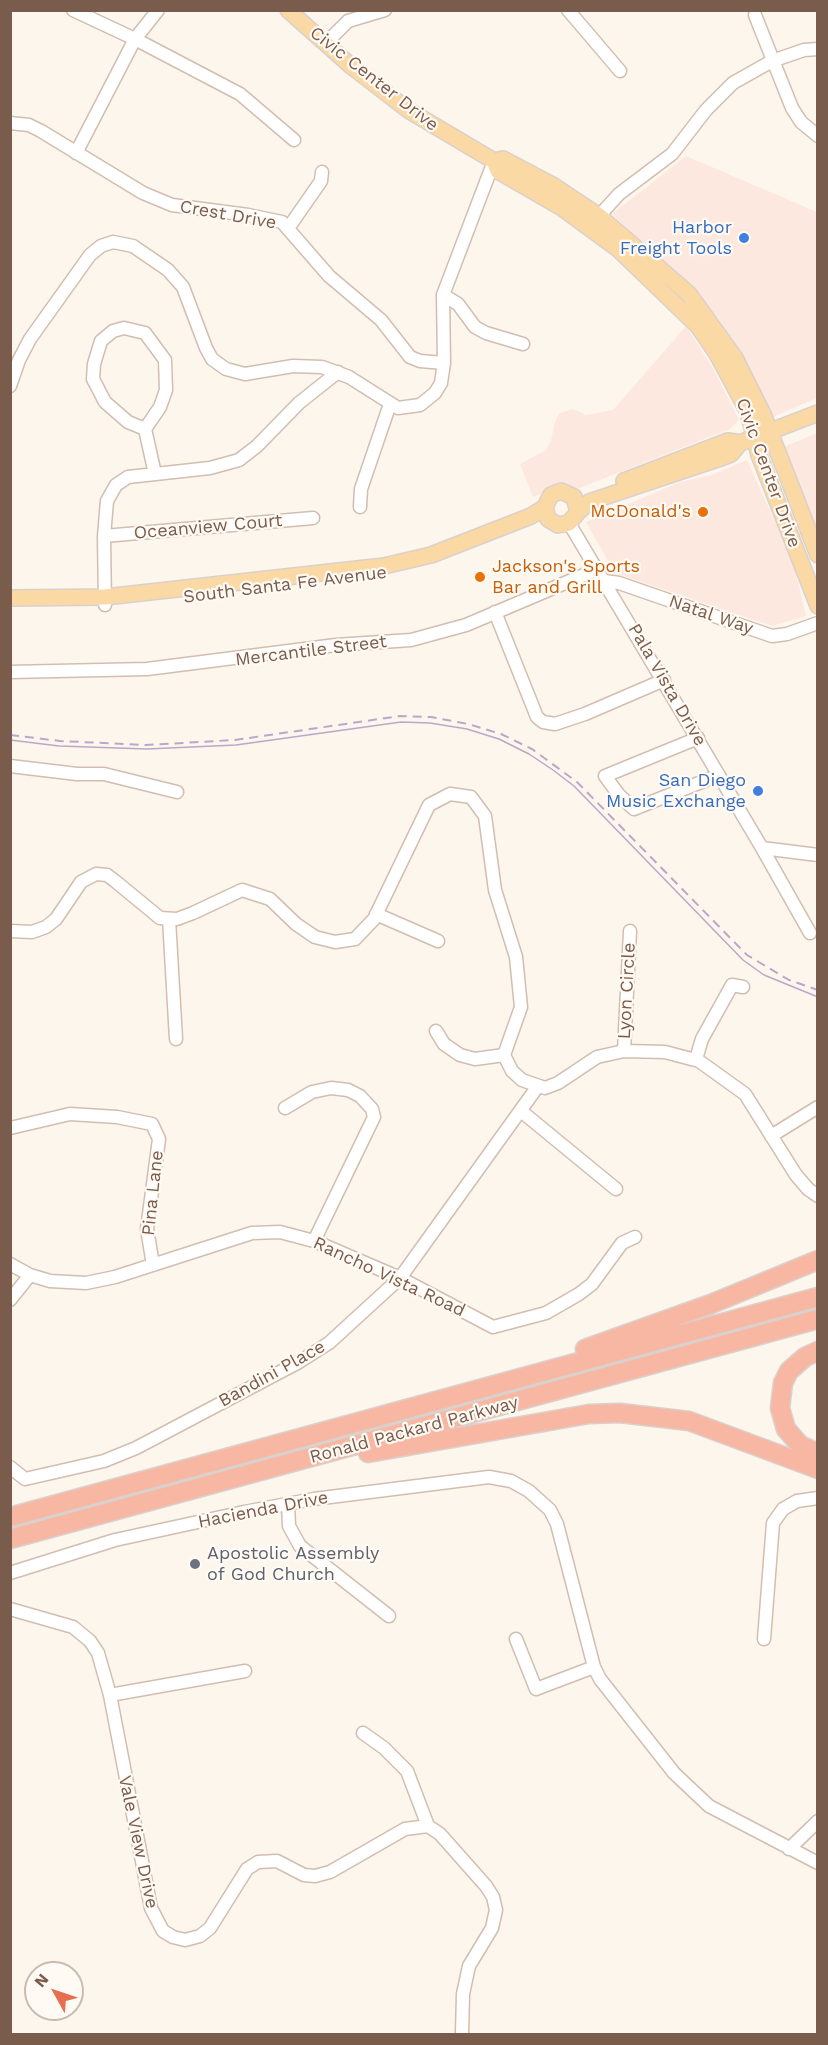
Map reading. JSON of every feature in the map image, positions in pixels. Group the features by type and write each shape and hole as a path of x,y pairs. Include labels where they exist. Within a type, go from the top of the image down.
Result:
{"highway":[{"path":"433,1401 699,1308 818,1260"},
{"name":"Ronald Packard Parkway","path":"10,1517 818,1297"},
{"name":"Ronald Packard Parkway","path":"10,1539 278,1468 818,1319"},
{"path":"818,1351 805,1357 789,1371 783,1383 780,1408 786,1429 800,1445 818,1453"},
{"path":"278,1468 589,1414 620,1413 689,1421 818,1469"}],"main road":[{"name":"Civic Center Drive","path":"288,10 408,110 494,161 498,171 562,208 641,268 698,326 734,384 748,412 747,441 818,606"},
{"name":"Civic Center Drive","path":"494,161 503,159 554,186 599,216 673,278 711,321 735,358 770,432 818,555"},
{"path":"562,208 573,210 586,219 599,216"},
{"name":"South Santa Fe Avenue","path":"10,608 105,601 395,572 453,555 540,521 558,525 574,510 596,499 677,474 731,454 747,441 818,413"},
{"name":"South Santa Fe Avenue","path":"10,598 105,601 401,563 462,544 531,516 545,507 548,498 557,492 565,491 574,510"},
{"path":"545,507 551,522"}],"street":[{"path":"73,10 135,39 240,94 294,140"},
{"path":"76,153 135,39 158,10"},
{"path":"326,43 348,21 385,10"},
{"path":"568,10 620,71"},
{"path":"755,15 772,61 801,122 818,136"},
{"path":"599,216 620,194 672,154 682,138 726,89 772,61 804,50 818,49"},
{"name":"Crest Drive","path":"10,123 29,125 41,131 143,193 172,205 248,214 282,222 289,227 328,276 381,320 410,357 420,361 444,363"},
{"path":"10,386 19,360 30,339 90,255 101,246 114,242 133,246 183,287 206,348 212,359 226,369 245,374 307,365 338,372 366,386 398,408 420,405 435,393 441,383 444,363 443,295 494,161"},
{"path":"289,227 321,181 322,172"},
{"path":"443,295 458,304 475,327 486,333 523,344"},
{"path":"145,429 128,422 105,402 93,379 94,364 101,341 113,332 124,328 145,333 165,360 166,390 160,407 145,429 155,474"},
{"path":"105,601 104,536 106,501 111,490 128,477 210,468 239,460 257,446 298,403 338,372"},
{"path":"360,507 361,489 390,404"},
{"name":"Pala Vista Drive","path":"574,510 598,569 810,933"},
{"name":"Oceanview Court","path":"104,536 313,518"},
{"name":"Mercantile Street","path":"10,672 147,669 336,645 411,640 460,627 598,569"},
{"name":"Natal Way","path":"605,581 619,583 772,636 788,634 818,623"},
{"path":"495,612 537,717 543,722 555,724 585,714 664,680"},
{"path":"698,738 605,776 619,795 634,808 719,775"},
{"path":"10,766 77,774 104,774 177,792"},
{"path":"10,931 32,932 46,927 56,919 81,882 96,874 107,875 151,912 169,920 193,913 242,890 270,899 296,924 326,941 355,939 376,914 429,805 450,794 471,797 485,816 495,890 516,957 521,1007 504,1055 512,1071 522,1080 545,1088 558,1083 597,1057 624,1051 665,1052 696,1059 745,1094 758,1110 771,1136 796,1175 808,1190 818,1196"},
{"path":"762,849 818,855"},
{"path":"376,914 438,941"},
{"path":"169,920 176,1040"},
{"name":"Lyon Circle","path":"624,1051 630,931"},
{"path":"696,1059 706,1031 732,986 743,987"},
{"path":"436,1031 444,1044 460,1055 475,1059 504,1055"},
{"name":"Bandini Place","path":"10,1467 25,1479 104,1461 136,1448 299,1362 336,1337 400,1278 538,1086"},
{"path":"285,1108 312,1092 331,1088 348,1090 360,1096 372,1109 374,1117 314,1241"},
{"path":"771,1136 818,1107"},
{"path":"521,1110 616,1189"},
{"name":"Pina Lane","path":"10,1128 70,1114 110,1116 152,1124 159,1139 147,1231 153,1264"},
{"name":"Rancho Vista Road","path":"10,1264 30,1275 50,1281 86,1283 263,1232 280,1232 314,1241 400,1278 493,1327 546,1313 579,1294 592,1284 622,1244 636,1237"},
{"path":"10,1300 30,1275"},
{"name":"Hacienda Drive","path":"10,1573 115,1540 288,1504 489,1477 520,1485 550,1510 557,1524 594,1667"},
{"path":"764,1639 773,1523 783,1509 790,1505 818,1498"},
{"path":"288,1504 289,1526 300,1546 389,1616"},
{"name":"Vale View Drive","path":"10,1609 73,1627 90,1641 103,1665 151,1908 163,1931 173,1937 185,1940 200,1936 210,1928 247,1869 258,1862 277,1861 304,1875 315,1876 330,1872 405,1829 428,1826"},
{"path":"516,1639 536,1689 594,1667 615,1697 689,1789 709,1806 818,1863"},
{"path":"110,1695 245,1671"},
{"path":"363,1733 384,1748 407,1771 428,1826 440,1834 493,1897 496,1910 492,1928 469,1966 464,1994 462,2034"},
{"path":"789,1849 818,1821"}],"shaded area":[{"path":"686,156 817,212 817,398 773,417 719,319 612,214"},
{"path":"686,326 713,368 739,420 730,429 577,489 553,489 533,497 520,464 546,450 551,441 555,421 560,413 573,409 586,415 613,410"},
{"path":"817,433 817,545 781,448"},
{"path":"747,460 793,561 806,616 772,626 615,573 586,522 680,482 711,475"}],"tram line":[{"path":"10,740 59,746 147,749 236,745 401,722 430,723 467,729 499,739 529,754 574,786 743,960 764,975 818,997"}],"railway":[{"path":"10,735 60,741 146,745 235,740 400,716 431,717 468,724 501,734 532,749 577,782 747,955 789,980 818,990"}],"place":[{"name":"Harbor Freight Tools","path":"744,238"},
{"name":"McDonald's","path":"703,512"},
{"name":"Jackson's Sports Bar and Grill","path":"480,577"},
{"name":"San Diego Music Exchange","path":"758,791"},
{"name":"Apostolic Assembly of God Church","path":"195,1564"}]}
